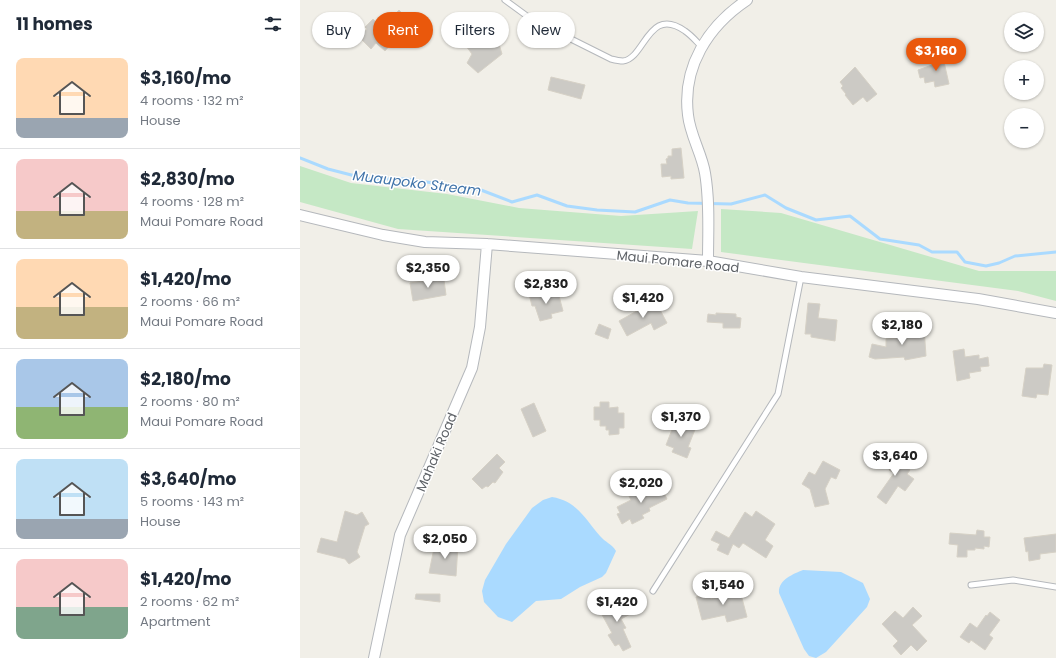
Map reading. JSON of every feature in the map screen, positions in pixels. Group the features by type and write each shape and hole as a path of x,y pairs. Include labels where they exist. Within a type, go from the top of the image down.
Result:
{"street":[{"path":"708,261 708,201 705,172 688,116 687,91 692,66 701,46 718,23 746,0"},
{"name":"Maui Pomare Road","path":"300,215 383,235 425,242 486,244 708,261 801,277 978,299 1056,313"},
{"name":"Mahaki Road","path":"374,658 400,535 472,368 480,327 486,244"}],"lane":[{"path":"505,0 531,18 611,59 624,61 636,54 651,31 662,26 672,25 685,31 701,46"},
{"path":"652,591 778,394 801,277"},
{"path":"971,585 1013,580 1056,587"}],"green space":[{"path":"300,166 351,183 447,194 519,208 621,216 698,211 692,249 398,229 300,202"},
{"path":"721,209 781,213 979,271 1056,271 1056,301 1018,291 721,252"}],"water":[{"path":"552,497 568,502 580,512 600,536 616,551 606,573 602,577 580,587 561,599 536,601 512,622 498,617 484,602 482,591 485,580 506,544 532,508 543,500"},
{"path":"803,570 841,572 863,583 870,599 867,607 826,652 816,658 809,656 804,649 779,593 781,584 787,578"}],"building":[{"path":"373,19 373,47 371,49 365,43 365,31 367,29 365,27"},
{"path":"468,48 500,48 502,54 478,73 467,63 472,54"},
{"path":"942,53 949,84 935,87 934,81 925,83 924,77 920,78 918,70 935,64 933,55"},
{"path":"855,67 877,94 867,102 863,97 853,105 841,88 843,86 840,82"},
{"path":"551,77 585,85 581,99 548,90"},
{"path":"681,148 684,178 671,179 671,176 662,177 661,164 667,164 666,159 668,156 672,156 672,149"},
{"path":"436,279 437,281 444,280 446,295 413,301 410,283"},
{"path":"542,291 544,296 558,292 563,311 551,314 552,318 540,321 535,306 532,306 529,294"},
{"path":"653,302 656,307 658,306 667,323 654,330 651,323 627,336 619,321"},
{"path":"808,303 820,304 818,318 837,320 835,341 811,337 811,334 805,334"},
{"path":"716,313 736,314 736,317 741,318 740,328 723,328 723,323 707,322 708,314 716,315"},
{"path":"599,324 611,329 608,339 595,334"},
{"path":"924,327 926,356 905,360 904,357 875,359 869,357 872,344 886,347 886,339 906,337 906,328"},
{"path":"964,349 965,357 979,355 979,359 988,357 989,366 980,367 981,371 969,373 970,378 957,381 953,351"},
{"path":"1044,364 1052,365 1048,395 1037,394 1036,398 1022,396 1026,368 1043,368"},
{"path":"600,402 609,402 609,408 618,407 618,413 624,413 624,428 619,428 619,434 609,435 609,430 606,430 606,426 600,426 600,420 594,420 594,407 600,407"},
{"path":"534,403 546,431 533,437 521,409"},
{"path":"677,417 696,427 688,447 691,448 687,458 672,452 674,448 666,445"},
{"path":"893,450 903,458 900,462 910,470 907,474 914,479 905,491 898,486 886,504 877,497 894,473 889,470 891,467 884,462"},
{"path":"497,454 505,462 499,468 503,472 495,483 493,482 488,487 486,486 482,489 472,479"},
{"path":"823,461 840,470 836,479 831,477 825,489 829,504 815,507 810,489 802,484 809,472 815,475"},
{"path":"655,484 659,491 662,489 667,499 649,508 650,511 642,515 644,518 632,524 630,519 622,524 617,514 620,513 617,507 631,500 629,496"},
{"path":"345,511 357,515 362,512 369,524 365,526 357,552 360,557 349,564 345,559 317,552 321,538 337,542"},
{"path":"756,511 775,524 765,540 773,546 766,558 743,543 739,548 733,544 728,555 717,550 720,544 711,540 716,531 729,538 745,512 752,517"},
{"path":"977,530 984,531 984,537 990,537 989,547 984,546 984,549 975,548 975,550 967,550 967,557 957,557 958,545 949,544 950,533 976,535"},
{"path":"1056,534 1056,552 1040,554 1040,559 1029,561 1024,538"},
{"path":"439,544 458,546 456,576 429,573 434,548 438,549"},
{"path":"739,587 747,617 727,622 725,615 702,620 696,597 709,594 711,599 726,594 725,590"},
{"path":"416,594 440,594 440,602 415,599"},
{"path":"624,598 632,613 621,619 626,628 623,629 631,647 623,651 619,644 615,646 608,635 612,633 600,611"},
{"path":"913,607 922,616 912,625 927,641 917,651 911,645 901,655 893,646 898,641 882,624 895,611 903,618"},
{"path":"990,612 1000,620 989,635 993,638 985,650 971,640 969,643 960,637 970,623 977,628 986,615 987,616"}],"waterway":[{"name":"Muaupoko Stream","path":"300,158 328,169 367,179 406,179 481,190 512,202 537,195 567,206 597,210 635,212 670,200 688,203 731,204 765,195 786,208 816,220 850,216 880,239 919,245 932,252 957,252 965,262 986,266 999,263 1015,256 1056,252"}]}
